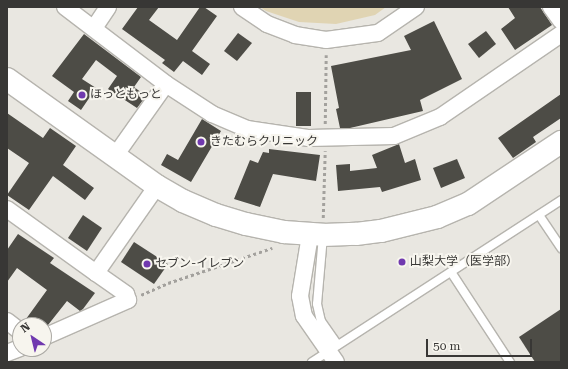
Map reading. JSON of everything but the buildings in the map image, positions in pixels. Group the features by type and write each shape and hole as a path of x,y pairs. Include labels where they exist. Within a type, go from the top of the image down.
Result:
{"street":[{"path":"65,7 166,84 212,114 247,129 309,138 394,136 440,117 561,34"},
{"path":"94,28 108,7"},
{"path":"242,7 267,24 295,35 326,40 378,33 416,7"},
{"path":"551,7 561,21"},
{"path":"7,79 157,186 184,201 216,215 276,230 316,235 381,231 437,217 468,204 561,142"},
{"path":"115,156 166,84"},
{"path":"96,273 157,186"},
{"path":"7,209 126,294 128,300 52,333"},
{"path":"316,235 300,296 304,316 334,353"}],"lane":[{"path":"312,362 334,353 451,272 561,200"},
{"path":"539,215 561,248"},
{"path":"451,272 510,362"}],"path":[{"path":"128,300 168,284 277,246"}],"shaded area":[{"path":"260,7 386,7 375,15 336,24 299,22 266,11"}],"place":[{"name":"ほっともっと","path":"82,95"},
{"name":"きたむらクリニック","path":"201,142"},
{"name":"山梨大学（医学部）","path":"402,262"},
{"name":"セブン-イレブン","path":"147,264"}]}
